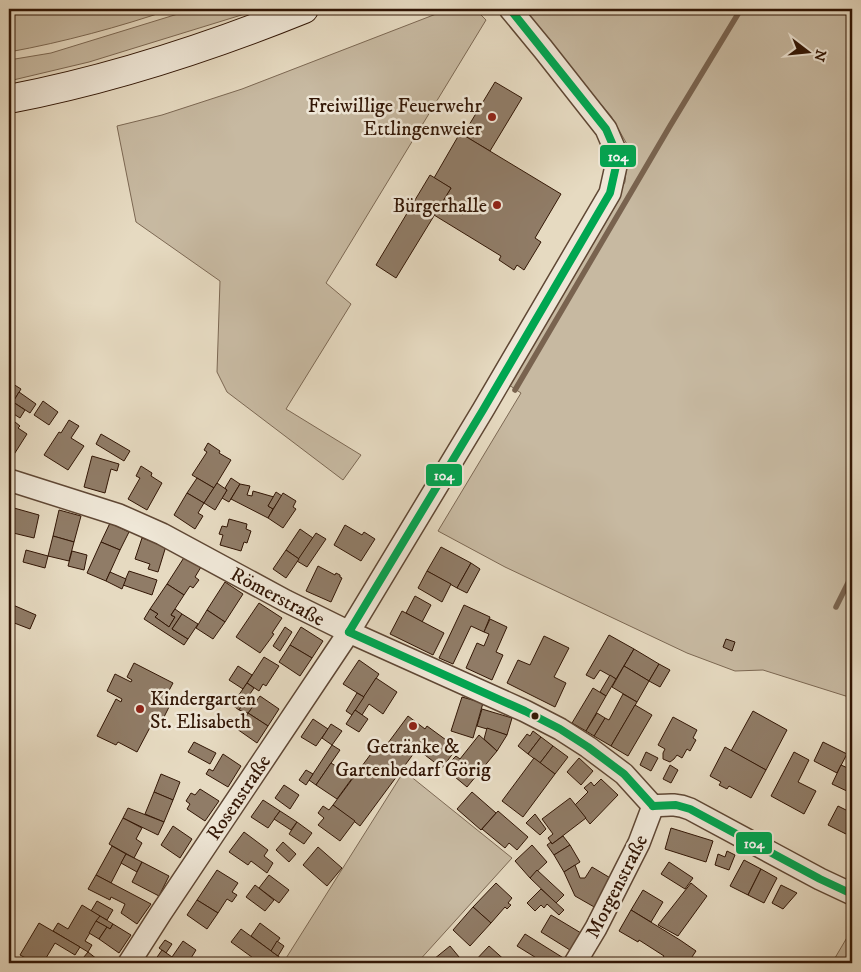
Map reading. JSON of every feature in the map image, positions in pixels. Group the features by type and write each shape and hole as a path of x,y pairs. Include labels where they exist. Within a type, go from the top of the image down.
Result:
{"main road":[{"path":"9,99 78,84 173,56 304,9"}],"street":[{"name":"Rosenstraße","path":"129,963 349,632 483,410 610,193 618,157 606,129 544,49 510,9"},
{"name":"Römerstraße","path":"9,480 119,515 162,534 286,601 349,632 525,711 560,729 588,747 624,774 653,806"},
{"path":"653,806 672,804 690,809 820,879 852,894"},
{"name":"Morgenstraße","path":"575,963 596,928 639,843 653,806"}],"shaded area":[{"path":"9,9 172,9 91,34 9,52"},
{"path":"194,9 261,9 89,62 9,81 9,60 51,53"},
{"path":"449,9 475,9 486,20 326,283 351,304 286,409 361,455 343,480 227,392 217,372 220,281 136,222 117,126 162,115 242,89"},
{"path":"526,9 738,9 744,13 747,9 852,9 852,698 763,670 735,671 687,653 505,567 438,531 521,393 509,385 625,182 628,146 611,116 535,27"},
{"path":"404,771 512,858 417,963 283,963"},
{"path":"852,929 852,963 832,963"}],"building":[{"name":"Freiwillige Feuerwehr Ettlingenweier","path":"495,82 522,98 490,151 463,135"},
{"name":"Bürgerhalle","path":"460,133 561,194 535,238 541,242 524,270 517,265 514,270 499,260 501,256 434,215 451,188 434,178"},
{"path":"430,175 451,188 396,278 376,265"},
{"path":"13,384 21,389 10,407 9,391"},
{"path":"19,392 36,404 30,413 13,402"},
{"path":"43,401 58,412 49,425 34,415"},
{"path":"13,402 25,410 20,418 9,411"},
{"path":"69,420 79,426 71,438 84,446 68,470 44,455"},
{"path":"9,421 14,425 15,422 20,426 18,428 27,434 13,456 9,453"},
{"path":"101,434 130,451 124,461 96,444"},
{"path":"208,443 220,451 219,453 231,460 214,488 192,475 207,452 204,450"},
{"path":"92,456 119,464 117,471 111,469 105,493 84,487"},
{"path":"141,466 162,483 147,510 128,499 140,478 136,476"},
{"path":"197,478 214,488 204,503 187,493"},
{"path":"231,478 240,484 229,502 222,498"},
{"path":"217,483 227,490 215,510 204,503"},
{"path":"240,484 250,486 247,495 252,496 253,491 274,497 268,506 273,509 268,518 231,499"},
{"path":"276,492 282,496 273,509 268,506"},
{"path":"187,493 204,503 198,513 203,516 195,529 174,515"},
{"path":"283,493 296,501 293,507 296,509 283,528 268,518"},
{"path":"14,508 39,515 34,538 9,532"},
{"path":"59,510 81,516 74,542 53,536"},
{"path":"229,519 247,524 246,529 251,531 247,543 244,542 241,551 220,545 223,535 219,534 222,526 227,527"},
{"path":"110,523 129,532 120,550 101,542"},
{"path":"345,525 362,535 364,532 375,539 361,561 334,545"},
{"path":"300,529 313,538 299,559 286,550"},
{"path":"316,533 326,539 307,567 297,561"},
{"path":"53,536 74,542 69,561 48,556"},
{"path":"142,538 166,546 158,572 148,569 150,564 135,559"},
{"path":"101,542 120,550 106,581 87,573"},
{"path":"441,547 471,563 457,588 427,571"},
{"path":"26,550 48,556 45,568 23,562"},
{"path":"286,550 299,559 286,578 273,569"},
{"path":"72,551 87,555 84,570 68,566"},
{"path":"185,556 201,567 195,577 199,580 193,588 190,586 184,595 167,584"},
{"path":"471,563 480,569 467,593 457,588"},
{"path":"318,566 335,575 336,573 340,575 342,578 331,602 306,591"},
{"path":"129,571 157,580 152,595 123,585"},
{"path":"427,571 451,584 442,602 418,588"},
{"path":"110,572 126,579 122,589 106,581"},
{"path":"225,582 243,594 225,622 207,610"},
{"path":"167,584 184,595 171,615 175,617 169,627 155,617 158,614 150,609"},
{"path":"415,596 431,605 422,622 406,613"},
{"path":"259,603 282,618 272,633 274,634 260,653 236,637"},
{"path":"13,605 36,615 30,629 9,621"},
{"path":"464,605 490,617 484,632 471,626 453,664 439,658"},
{"path":"150,609 158,614 155,617 169,627 175,617 171,615 175,609 182,614 172,629 188,639 184,645 144,619"},
{"path":"207,610 225,622 213,639 196,628"},
{"path":"402,611 444,633 433,655 390,634"},
{"path":"182,614 198,624 188,639 172,629"},
{"path":"490,619 507,627 496,652 503,655 492,680 466,668 477,643 484,646 489,634 484,632"},
{"path":"285,627 292,632 280,651 273,646"},
{"path":"301,627 323,641 312,658 290,645"},
{"path":"609,635 634,649 616,679 600,670 594,679 586,675"},
{"path":"544,636 569,648 554,677 566,683 555,707 507,683 518,660 530,665"},
{"path":"726,639 735,642 732,651 723,647"},
{"path":"290,645 312,658 300,676 279,662"},
{"path":"634,649 659,664 649,681 624,666"},
{"path":"264,657 279,666 266,686 263,684 259,691 247,683"},
{"path":"359,660 379,674 364,697 343,684"},
{"name":"Kindergarten St. Elisabeth","path":"134,663 173,683 164,700 171,703 163,719 156,716 137,752 118,742 116,745 97,736 116,699 121,702 122,699 107,691 115,674 131,682 132,680 127,677"},
{"path":"659,664 670,670 660,687 649,681"},
{"path":"238,666 252,675 243,689 229,680"},
{"path":"624,666 649,681 637,702 612,687"},
{"path":"610,675 616,679 606,696 600,692"},
{"path":"376,678 397,692 383,714 369,704 362,715 355,710"},
{"path":"247,683 254,688 239,710 232,705"},
{"path":"593,688 606,696 586,731 572,723"},
{"path":"357,693 364,697 352,715 346,711"},
{"path":"623,694 637,702 611,746 594,736 605,718 609,720"},
{"path":"260,696 279,709 268,726 248,713"},
{"path":"462,697 483,703 473,738 451,731"},
{"path":"244,702 254,705 248,713 239,710"},
{"path":"635,705 652,715 628,756 611,746"},
{"path":"482,709 512,718 507,735 477,726"},
{"path":"355,710 368,719 359,732 346,724"},
{"path":"753,711 787,730 766,770 731,751"},
{"path":"248,713 268,726 257,743 237,729"},
{"path":"597,713 605,718 594,736 586,731"},
{"path":"408,716 425,729 427,726 457,748 442,768 417,749 360,826 333,805 379,743 385,747"},
{"path":"673,717 697,730 693,738 696,740 690,751 687,749 682,758 677,755 670,762 663,759 665,749 658,745"},
{"path":"313,719 328,729 316,746 301,737"},
{"path":"331,724 342,731 332,745 322,738"},
{"path":"487,728 507,735 497,751 484,739"},
{"path":"533,731 541,737 528,754 518,746 527,734 530,736"},
{"path":"479,735 497,751 467,787 449,772 456,763 452,760 456,756 460,759"},
{"path":"541,737 553,746 540,763 528,754"},
{"path":"194,742 216,753 210,764 188,752"},
{"path":"823,742 847,754 837,773 814,761"},
{"path":"332,745 340,750 316,785 309,780"},
{"path":"553,746 568,757 555,774 540,763"},
{"path":"725,747 766,770 751,798 729,786 727,789 719,785 721,782 710,776"},
{"path":"646,752 658,758 651,771 640,765"},
{"path":"794,752 809,760 798,782 816,791 804,814 771,796"},
{"path":"223,754 241,766 228,787 206,774 209,769 213,771"},
{"path":"534,758 555,774 523,817 502,801"},
{"path":"579,758 593,771 581,785 567,772"},
{"path":"331,763 353,777 337,799 316,785"},
{"path":"670,765 678,770 671,783 663,779"},
{"path":"841,765 852,770 851,793 832,784"},
{"path":"306,770 313,774 306,785 299,780"},
{"path":"161,774 180,782 173,800 154,792"},
{"path":"601,779 618,795 590,824 575,805 588,792 584,788 591,782 594,786"},
{"path":"284,785 299,795 290,809 275,798"},
{"path":"200,789 219,801 205,821 187,809 190,804 186,801 191,793 195,795"},
{"path":"154,792 173,800 164,822 145,814"},
{"path":"472,792 496,813 481,830 457,809"},
{"path":"570,798 586,818 552,844 548,838 553,834 542,819"},
{"path":"263,800 280,811 268,828 251,817"},
{"path":"333,805 355,821 340,841 318,825 324,818 318,813 323,806 329,810"},
{"path":"838,806 852,813 852,837 828,825"},
{"path":"128,808 164,822 158,835 123,818"},
{"path":"280,811 297,822 291,830 274,819"},
{"path":"498,811 528,837 517,850 509,843 505,848 482,829"},
{"path":"535,814 546,829 540,835 526,823"},
{"path":"123,818 142,828 136,839 142,843 134,858 109,844"},
{"path":"297,822 312,833 304,844 289,834"},
{"path":"173,826 192,839 180,858 161,845"},
{"path":"671,828 713,841 706,862 665,849"},
{"path":"244,832 268,850 264,856 273,863 267,873 251,861 248,865 229,852"},
{"path":"563,836 570,845 554,855 547,845 551,842 552,844"},
{"path":"283,842 296,854 289,862 276,850"},
{"path":"532,845 547,862 530,878 515,861"},
{"path":"570,845 580,862 564,872 554,855"},
{"path":"112,846 126,854 111,883 96,875"},
{"path":"318,847 342,868 327,886 303,865"},
{"path":"727,851 735,855 729,870 715,865 718,854 725,857"},
{"path":"126,854 142,862 137,872 121,863"},
{"path":"744,860 761,869 748,895 730,886"},
{"path":"142,862 169,876 159,896 132,882"},
{"path":"669,862 693,878 685,889 661,874"},
{"path":"575,865 580,878 585,878 592,867 612,879 596,908 575,896 564,872"},
{"path":"761,869 777,878 764,903 748,895"},
{"path":"217,870 238,883 232,892 237,895 232,902 227,899 218,913 197,900"},
{"path":"537,870 564,895 556,903 530,878"},
{"path":"96,875 151,904 137,924 121,913 125,904 111,897 110,900 88,889"},
{"path":"269,875 289,890 279,903 259,888"},
{"path":"496,883 512,898 508,903 511,905 507,909 505,907 491,923 473,907"},
{"path":"691,883 707,896 678,936 658,925"},
{"path":"255,885 274,900 265,911 246,897"},
{"path":"781,885 797,893 783,909 772,903"},
{"path":"541,889 564,910 559,915 547,904 544,908 541,905 535,911 527,903"},
{"path":"643,890 663,902 651,922 631,910"},
{"path":"197,900 218,913 207,929 187,915"},
{"path":"97,901 113,910 107,920 91,911"},
{"path":"82,905 100,916 85,941 92,945 88,952 53,931 58,923 68,929"},
{"path":"473,907 491,923 470,946 453,930"},
{"path":"631,910 696,951 688,963 659,963 664,956 639,940 638,942 619,931"},
{"path":"551,915 581,933 570,950 541,932"},
{"path":"100,916 113,924 110,929 96,921"},
{"path":"96,921 107,927 99,939 89,933"},
{"path":"39,923 80,947 75,955 55,943 43,963 35,963 20,955"},
{"path":"260,923 280,938 271,951 251,936"},
{"path":"113,924 131,935 119,953 99,939 107,927 110,929"},
{"path":"241,929 282,959 279,963 260,963 231,942"},
{"path":"525,934 565,959 562,963 535,963 538,959 517,946"},
{"path":"165,940 172,944 166,953 159,948"},
{"path":"183,941 196,950 188,963 183,963 172,957"},
{"path":"277,941 284,946 278,956 271,951"},
{"path":"450,946 464,963 437,963 434,959"},
{"path":"489,946 508,963 473,963"},
{"path":"162,950 172,957 183,963 153,963"},
{"path":"88,952 102,963 79,963"},
{"path":"9,957 18,963 9,963"}],"waterway":[{"path":"515,390 741,9"},
{"path":"836,607 852,575"}],"transit line":[{"name":"104","path":"349,632 483,410 610,193 618,157 606,129 510,9"},
{"name":"104","path":"349,632 525,711 560,729 624,774 653,806"},
{"name":"104","path":"653,806 676,805 690,809 820,879 852,894"}],"place":[{"name":"Freiwillige Feuerwehr Ettlingenweier","path":"492,117"},
{"name":"Bürgerhalle","path":"497,205"},
{"name":"Kindergarten St. Elisabeth","path":"140,709"},
{"name":"Getränke & Gartenbedarf Görig","path":"413,726"}]}
